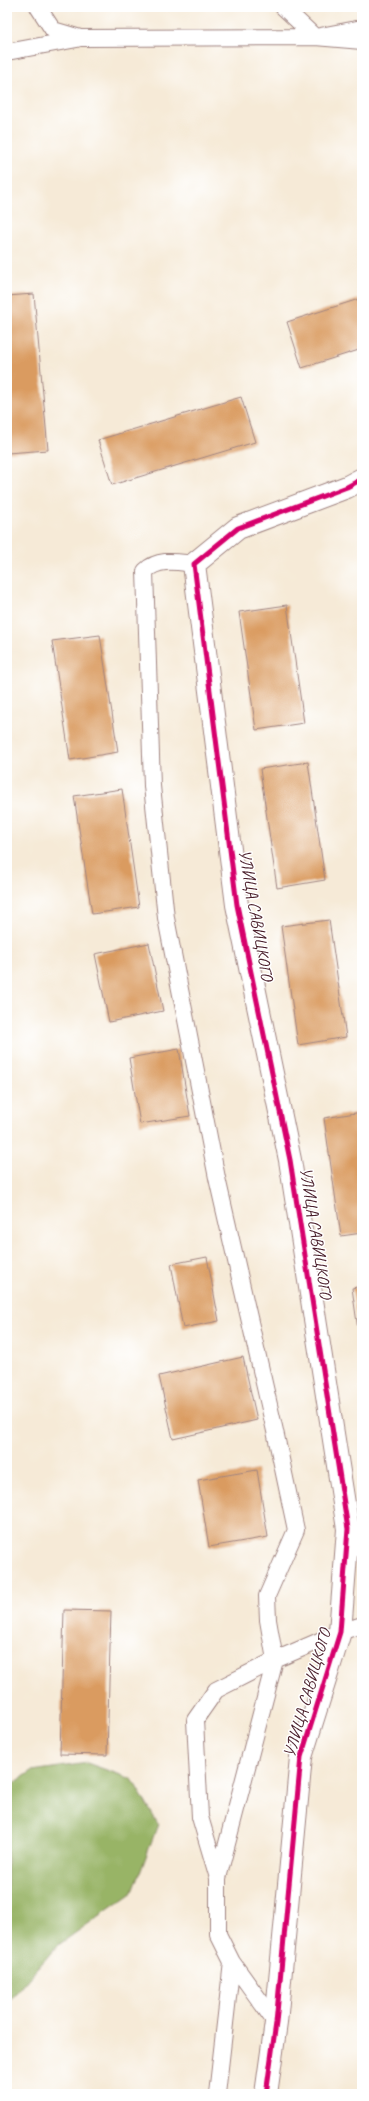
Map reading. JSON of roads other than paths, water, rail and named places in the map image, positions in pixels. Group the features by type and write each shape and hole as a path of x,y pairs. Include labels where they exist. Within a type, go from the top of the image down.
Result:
{"street":[{"path":"194,564 238,528 347,487 362,479"},
{"name":"УЛИЦА САВИЦКОГО","path":"194,564 237,905 290,1160 355,1534 340,1632 301,1757 276,2023 266,2094"}],"lane":[{"path":"38,7 53,30 80,38"},
{"path":"283,7 315,37"},
{"path":"315,37 362,28"},
{"path":"7,52 80,38 315,37 362,41"},
{"path":"194,564 168,561 152,564 145,571 152,786 166,918 217,1178 296,1530 267,1596 268,1620 275,1660 218,1878 218,1934 232,1962 276,2023"},
{"path":"218,1878 200,1817 195,1720 216,1690 275,1660 340,1632 362,1625"},
{"path":"217,2094 232,1962"}]}
